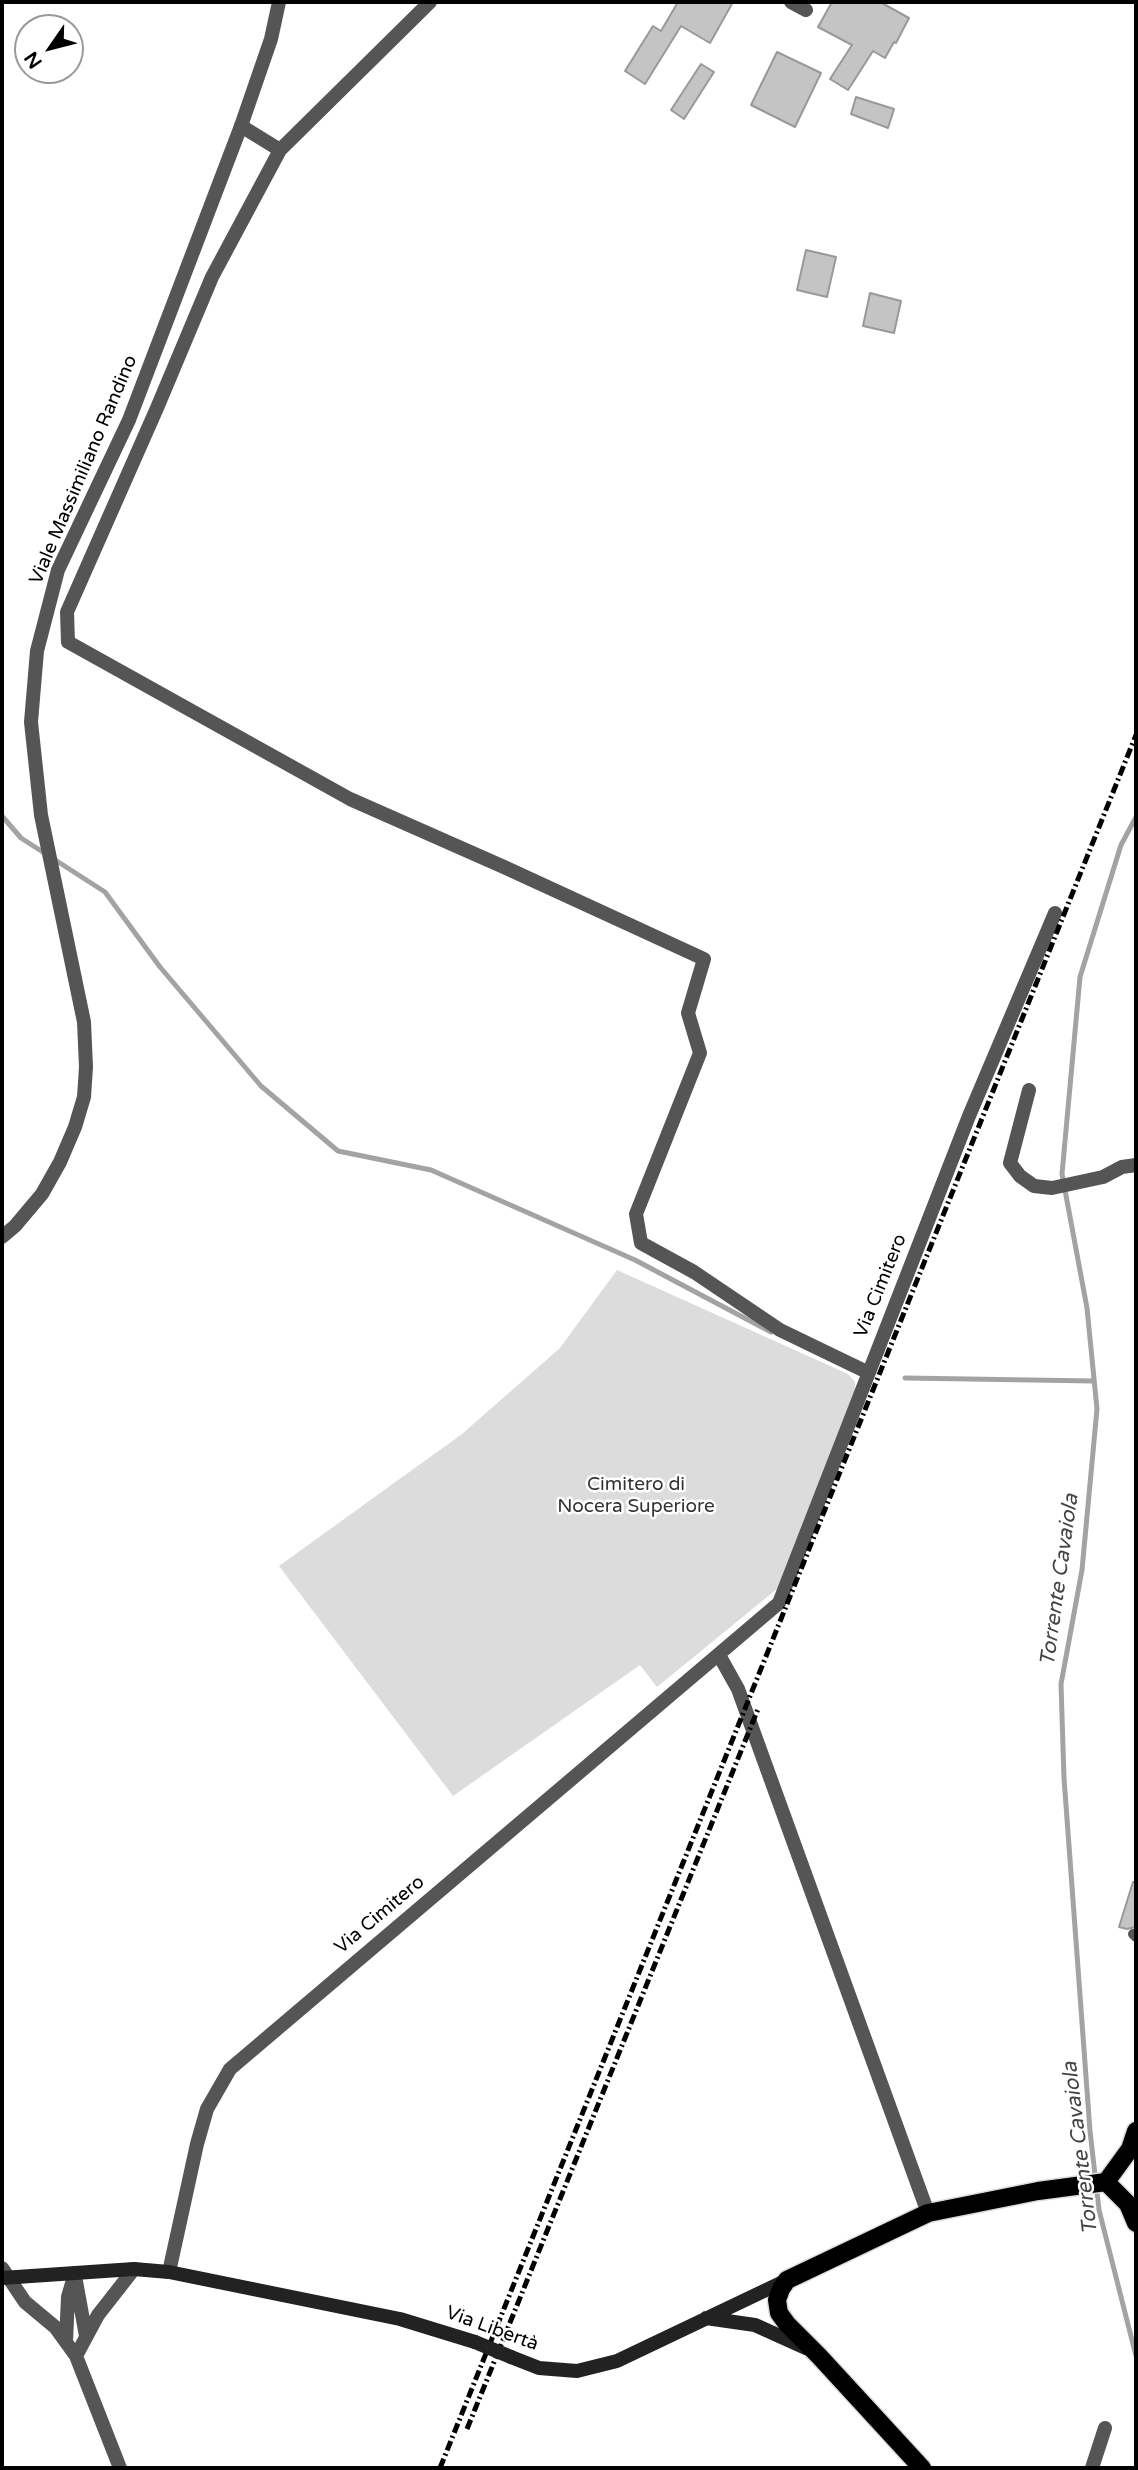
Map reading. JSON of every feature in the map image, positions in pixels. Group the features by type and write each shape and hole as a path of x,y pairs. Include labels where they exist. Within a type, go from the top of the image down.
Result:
{"main road":[{"path":"1136,2132 1130,2149 1106,2182 1128,2204 1136,2223"},
{"name":"Via Libertà","path":"3,2275 134,2269 169,2272 400,2319 475,2342 539,2368 577,2371 617,2361 928,2213 1074,2185 1106,2182"},
{"path":"787,2280 777,2300 779,2313 922,2468"},
{"path":"704,2318 755,2325 779,2334 820,2356"}],"street":[{"name":"Viale Massimiliano Randino","path":"2,1237 15,1226 48,1184 60,1162 75,1127 83,1097 86,1067 84,1023 41,815 31,722 37,652 58,570 129,420 241,126 271,39 279,2"},
{"path":"430,2 280,150 212,278 67,612 68,642 351,799 704,959 688,1013 700,1053 636,1214 641,1242 694,1272 780,1330 867,1372"},
{"path":"791,2 806,10"},
{"path":"241,126 280,150"},
{"name":"Via Cimitero","path":"169,2272 200,2132 207,2109 230,2069 779,1603 867,1372 983,1082 1055,914"},
{"path":"1029,1090 1010,1163 1020,1177 1034,1186 1052,1188 1103,1177 1122,1167 1136,1165"},
{"path":"719,1655 738,1689 928,2213"},
{"path":"76,2356 98,2315 134,2269"},
{"path":"75,2273 86,2336"},
{"path":"66,2342 68,2297 75,2273"},
{"path":"3,2275 25,2302 55,2327 76,2356 120,2468"},
{"path":"1092,2468 1105,2428"}],"green space":[{"name":"Cimitero di Nocera Superiore","path":"617,1270 848,1374 855,1382 855,1393 783,1584 657,1687 640,1665 453,1796 279,1566 462,1434 560,1348"}],"building":[{"path":"678,2 733,2 710,43 681,26 645,84 625,71 653,26 661,31"},
{"path":"832,2 880,2 909,18 885,58 873,51 848,90 830,79 852,45 818,27"},
{"path":"777,52 821,73 795,127 751,105"},
{"path":"701,64 714,72 684,119 671,110"},
{"path":"856,97 894,109 888,128 851,114"},
{"path":"806,250 836,257 827,297 797,290"},
{"path":"870,293 901,301 894,333 863,326"},
{"path":"1133,1882 1136,1882 1136,1927 1127,1929 1119,1927"}],"waterway":[{"path":"2,816 21,838 105,892 160,967 261,1086 338,1151 431,1170 635,1260 771,1332"},
{"name":"Torrente Cavaiola","path":"1136,817 1121,845 1080,977 1062,1174 1087,1308 1097,1409 1082,1570 1061,1684 1064,1778 1090,2131 1099,2210 1136,2356"},
{"path":"905,1378 1094,1381"}],"railway":[{"path":"440,2468 1136,735"},
{"path":"467,2429 758,1709"}]}
